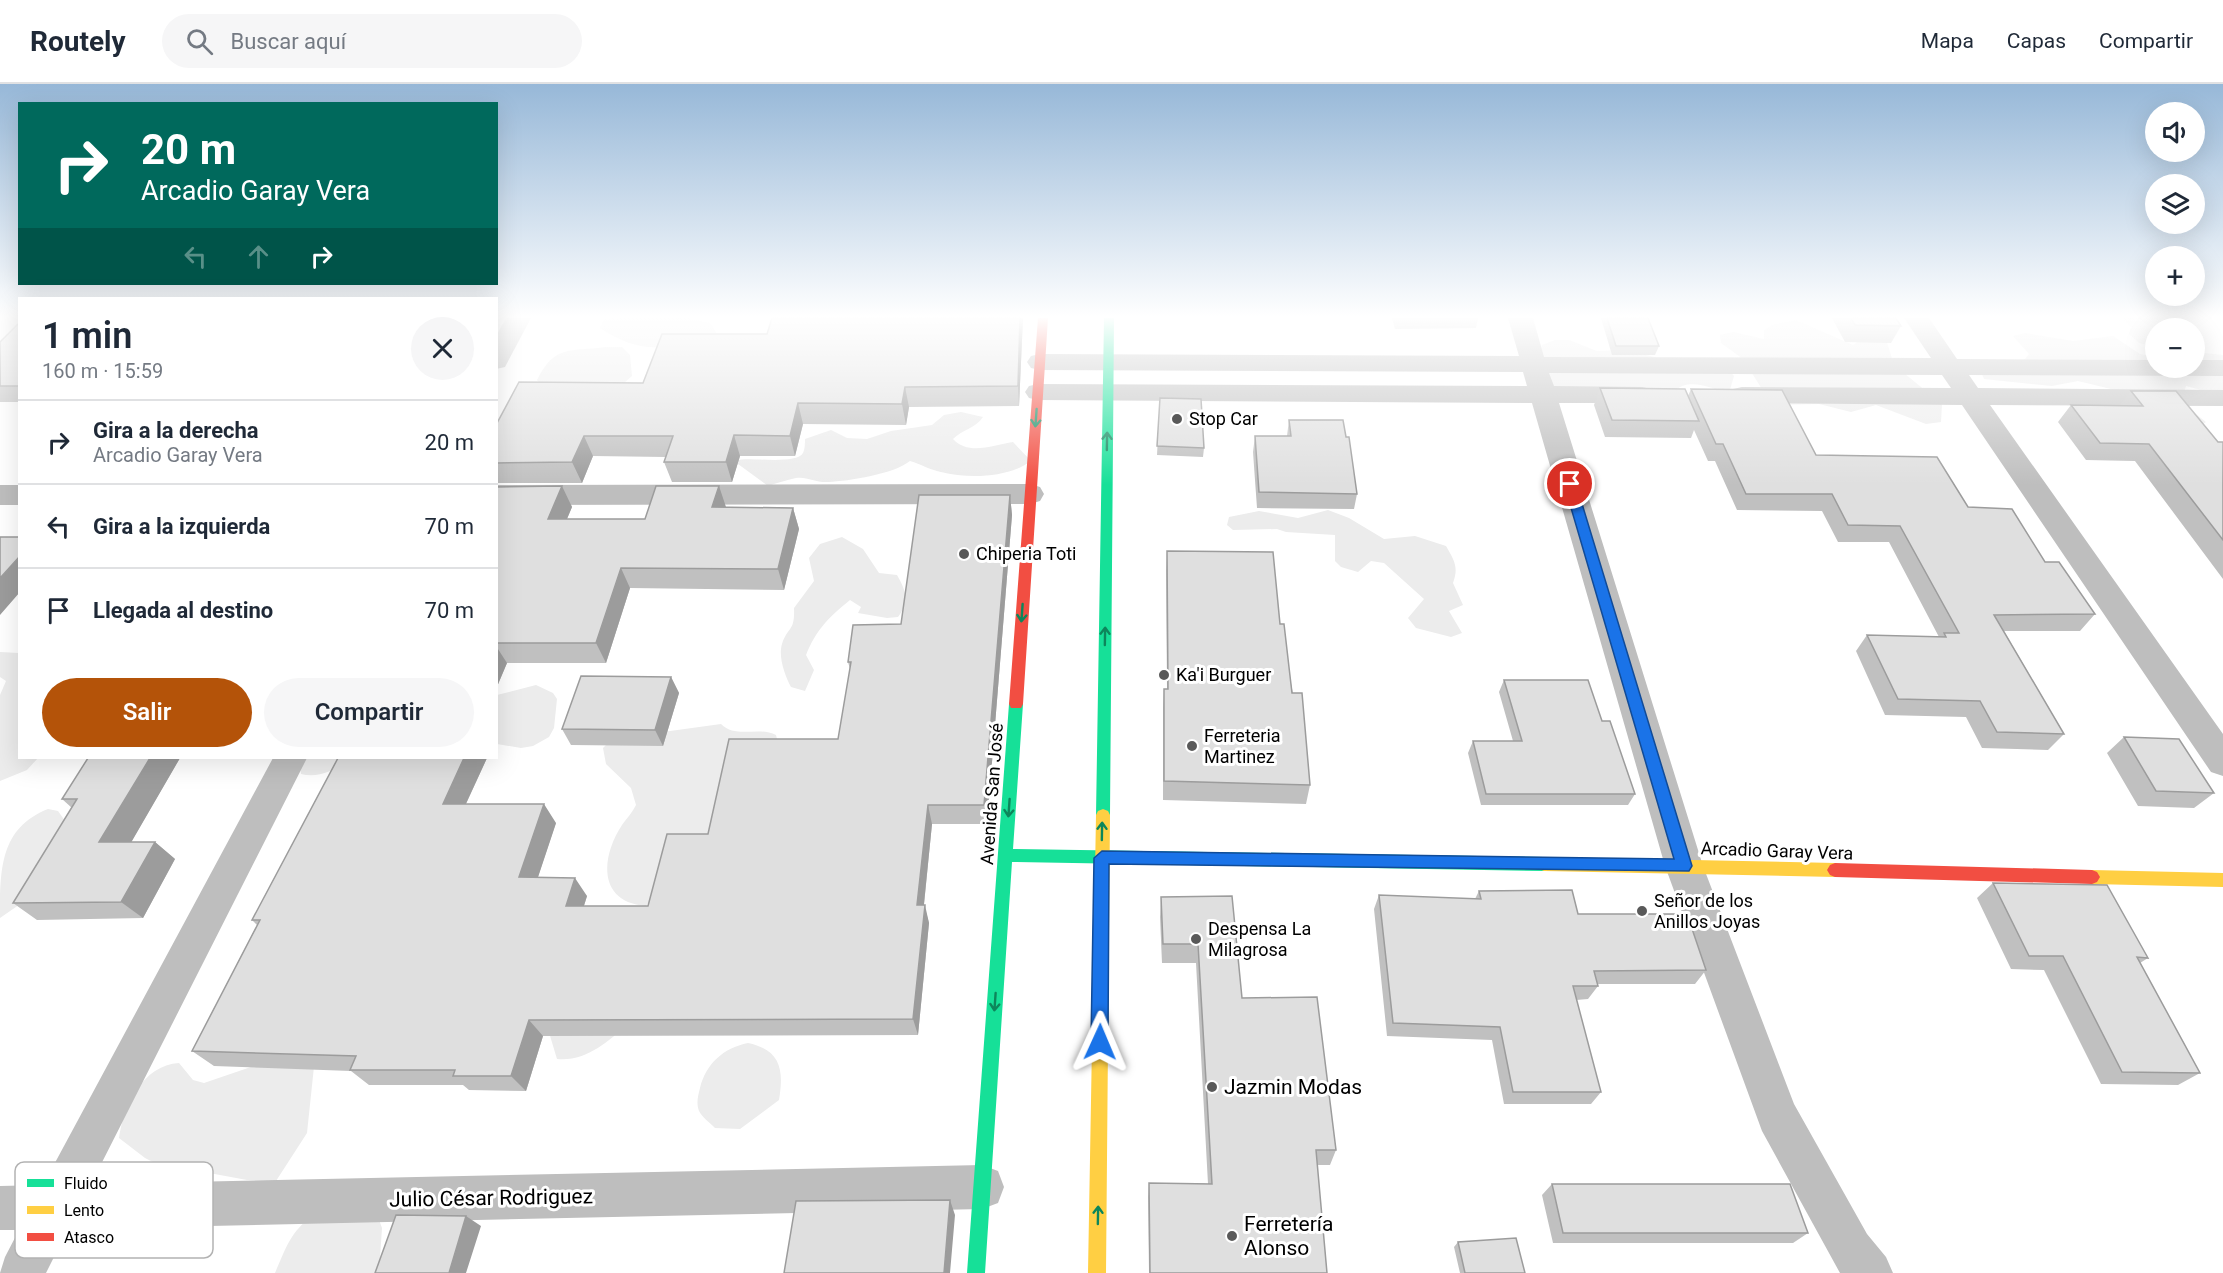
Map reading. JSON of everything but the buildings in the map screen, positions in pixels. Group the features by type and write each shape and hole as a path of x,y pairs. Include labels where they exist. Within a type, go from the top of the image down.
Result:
{"street":[{"name":"Avenida San José","path":"976,1273 1039,373"},
{"path":"1097,1273 1108,373"},
{"path":"1374,373 1539,380 1662,395"},
{"path":"1537,373 1684,866 1777,1116 1851,1250 1870,1273"},
{"path":"1038,392 1108,392 1745,373"},
{"path":"1954,373 2223,762"},
{"path":"1721,395 2223,398"},
{"path":"498,495 1030,494"},
{"path":"0,495 18,495"},
{"path":"79,1162 289,759"},
{"name":"Arcadio Garay Vera","path":"1005,855 1684,866 2223,880"},
{"name":"Julio César Rodriguez","path":"213,1205 982,1186"},
{"name":"Julio César Rodriguez","path":"0,1208 15,1208"},
{"path":"21,1273 29,1258"}],"shaded area":[{"path":"541,373 632,373 632,376 616,390 543,388 537,380"},
{"path":"1544,373 1732,373 1734,376 1729,393 1693,384 1674,391 1557,391"},
{"path":"1752,373 1904,373 1942,404 1941,422 1926,424 1876,405 1851,412 1819,404 1772,405"},
{"path":"1982,373 2145,373 2145,378 2205,378 2205,373 2223,373 2223,396 2186,386 2181,402 2206,422 2188,434 2111,389 2078,381 2052,386 1984,379"},
{"path":"961,412 983,417 953,439 959,444 982,448 1013,442 1031,461 1022,467 1000,474 964,476 937,471 910,461 893,470 859,478 824,482 800,478 768,486 738,464 737,460 792,459 803,453 805,439 831,430 847,438 867,439 891,431 932,425 944,415"},
{"path":"1328,510 1349,518 1384,539 1415,536 1446,546 1455,564 1456,572 1453,583 1463,605 1449,611 1462,633 1451,637 1416,628 1408,618 1424,599 1384,563 1371,561 1358,572 1341,567 1335,561 1335,535 1286,532 1277,529 1233,530 1227,525 1229,517 1259,511 1298,518"},
{"path":"842,537 863,549 879,573 897,575 903,586 904,606 898,617 887,618 858,613 861,607 850,600 824,624 810,646 806,655 814,670 805,691 791,687 783,666 781,649 784,638 792,625 794,608 814,581 809,558 820,544"},
{"path":"0,652 18,653 18,759 37,759 27,770 0,781 0,695 6,681 0,677"},
{"path":"536,685 553,693 557,699 554,728 549,737 533,746 521,748 498,744 498,695"},
{"path":"721,724 733,731 776,735 778,743 774,768 665,879 646,906 630,903 611,887 607,864 615,838 636,805 631,788 606,764 603,748 612,739"},
{"path":"299,759 350,759 328,772 314,775 301,774"},
{"path":"48,809 58,811 68,825 39,891 0,918 1,883 6,852 20,827 32,817"},
{"path":"628,1024 596,1049 567,1059 557,1059 548,1029"},
{"path":"748,1043 767,1051 778,1063 781,1079 779,1100 740,1129 715,1128 698,1108 697,1102 703,1079 711,1065 723,1053"},
{"path":"315,1057 307,1133 276,1181 247,1180 213,1174 213,1162 153,1162 119,1138 125,1113 137,1089 145,1079 166,1065 179,1063 193,1080 204,1083 257,1065"},
{"path":"313,1216 378,1217 382,1228 379,1273 275,1273 294,1234"}],"traffic: fast":[{"path":"1103,815 1108,373"},
{"path":"976,1273 1016,704"},
{"path":"1005,855 1544,864"}],"traffic: slow":[{"path":"1097,1273 1103,815"},
{"path":"1544,864 1835,870"},
{"path":"2092,877 2223,880"}],"traffic: jam":[{"path":"1016,704 1039,373"},
{"path":"1835,870 2092,877"}],"place":[{"name":"Stop Car","path":"1177,419"},
{"name":"Chiperia Toti","path":"964,554"},
{"name":"Ka'i Burguer","path":"1164,675"},
{"name":"Ferreteria Martinez","path":"1192,746"},
{"name":"Señor de los Anillos Joyas","path":"1642,911"},
{"name":"Despensa La Milagrosa","path":"1196,939"},
{"name":"Jazmin Modas","path":"1212,1087"},
{"name":"Ferretería Alonso","path":"1232,1236"}],"route":[{"path":"1100,1042 1102,858 1684,866 1570,484"}]}
